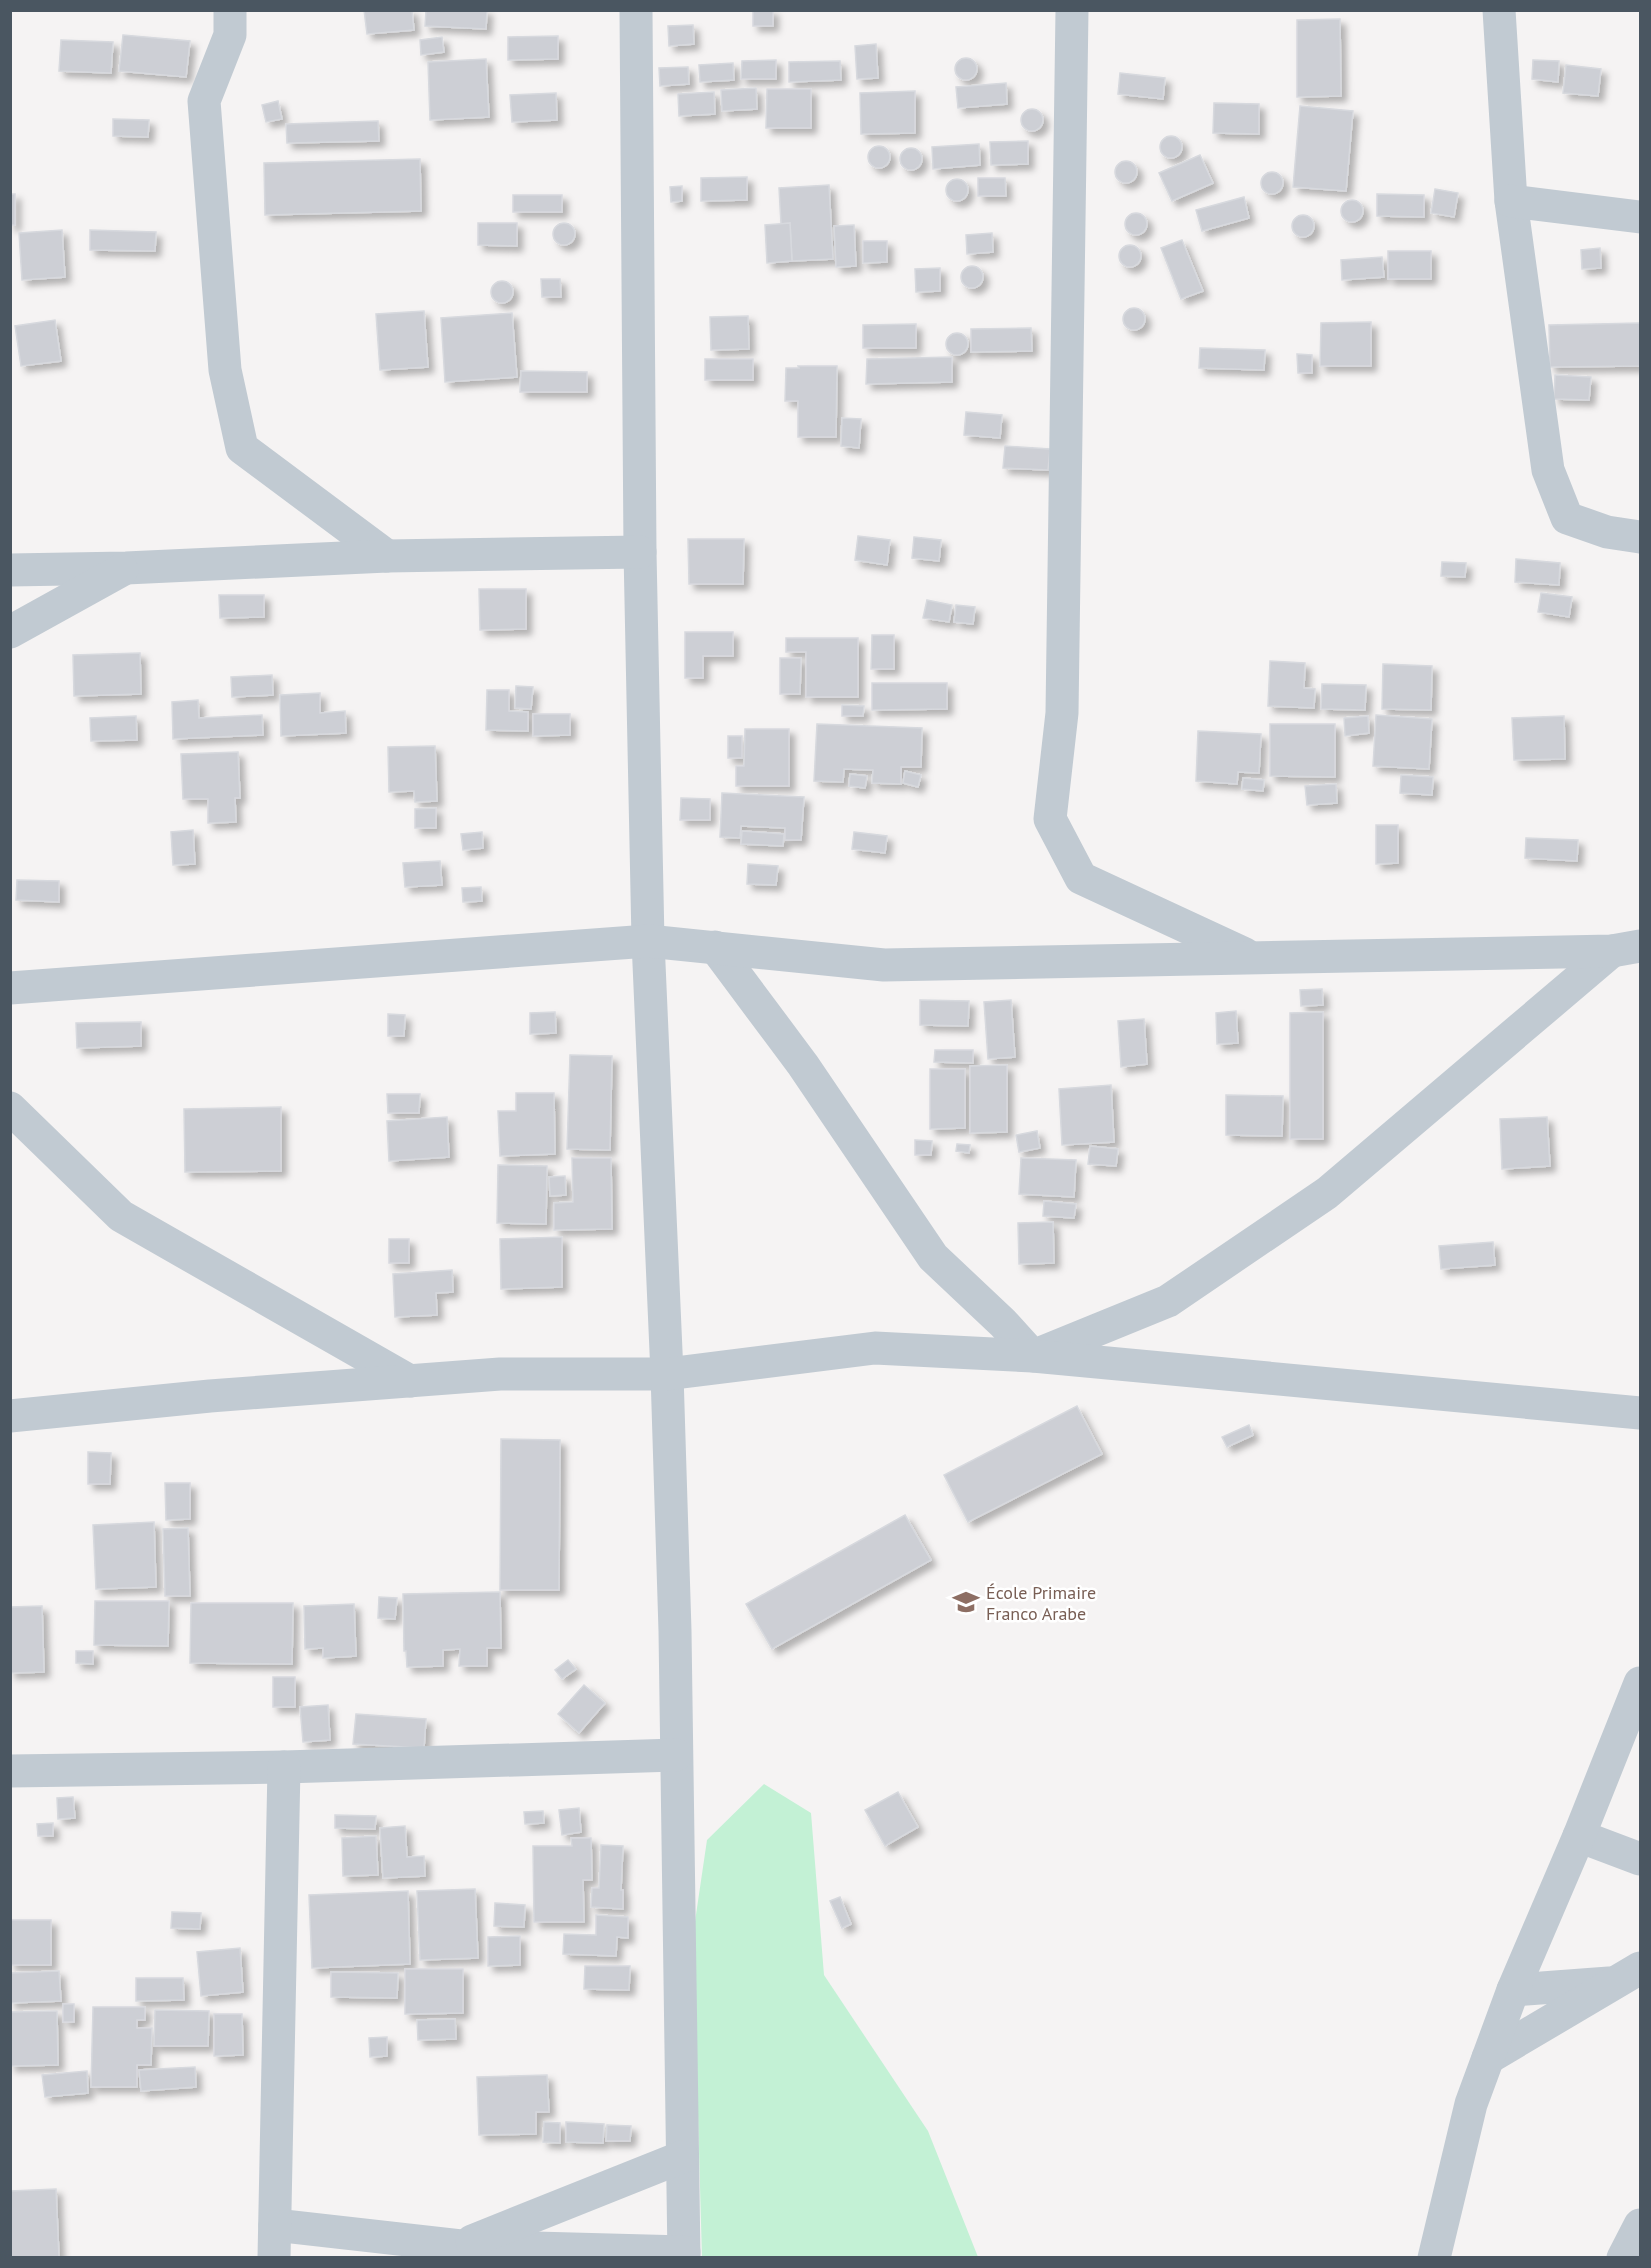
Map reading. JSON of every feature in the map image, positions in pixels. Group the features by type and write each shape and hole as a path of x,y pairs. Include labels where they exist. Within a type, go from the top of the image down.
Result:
{"street":[{"path":"230,10 230,35 204,101 225,370 242,448 387,556"},
{"path":"275,2225 446,2252 684,2255 667,1374 648,941 640,552 636,10"},
{"path":"1072,10 1062,713 1050,819 1081,878 1254,958"},
{"path":"1499,10 1511,201 1548,470 1568,518 1607,532 1641,537"},
{"path":"1511,201 1641,217"},
{"path":"10,570 126,568 387,556 640,552"},
{"path":"10,632 126,568"},
{"path":"10,988 648,941 884,964 1626,949"},
{"path":"715,947 804,1065 933,1257 1003,1323 1033,1356"},
{"path":"1033,1356 1168,1301 1327,1193 1626,949"},
{"path":"10,1108 121,1216 410,1381"},
{"path":"10,1416 210,1396 500,1374 667,1374 875,1348 1033,1356 1641,1413"},
{"path":"1434,2258 1471,2104 1513,1990 1641,1683"},
{"path":"10,1771 284,1767 676,1755"},
{"path":"274,2258 284,1767"},
{"path":"1579,1836 1641,1859"},
{"path":"1513,1990 1632,1977"},
{"path":"1488,2058 1632,1977"},
{"path":"446,2252 682,2157"},
{"path":"1623,2258 1641,2225"}],"green space":[{"path":"764,1784 811,1813 824,1975 928,2131 978,2257 702,2258 693,1935 707,1840"}],"building":[{"path":"364,10 412,10 414,30 367,34"},
{"path":"426,10 487,10 486,29 425,26"},
{"path":"753,10 773,10 773,26 753,26"},
{"path":"1340,19 1341,96 1297,97 1297,20"},
{"path":"693,25 694,44 669,46 668,26"},
{"path":"123,35 190,41 186,77 119,71"},
{"path":"558,36 558,59 508,60 508,37"},
{"path":"442,37 444,52 421,55 420,40"},
{"path":"61,40 113,42 111,73 59,71"},
{"path":"876,44 878,78 857,79 855,46"},
{"path":"966,58 974,61 977,69 974,77 966,80 958,77 955,69 958,61"},
{"path":"486,59 489,117 430,120 428,62"},
{"path":"776,60 776,79 741,79 742,61"},
{"path":"1533,60 1559,61 1558,82 1532,79"},
{"path":"840,61 841,80 789,82 789,62"},
{"path":"733,63 734,80 700,82 699,65"},
{"path":"1566,65 1601,69 1598,96 1563,93"},
{"path":"688,67 689,84 660,86 659,68"},
{"path":"1120,73 1165,78 1163,99 1118,94"},
{"path":"1006,83 1007,104 958,108 956,87"},
{"path":"756,88 757,109 722,111 721,90"},
{"path":"767,89 811,89 811,128 766,128"},
{"path":"915,91 915,133 861,134 860,93"},
{"path":"714,92 715,114 679,116 678,94"},
{"path":"556,93 557,120 512,122 510,95"},
{"path":"278,101 282,119 266,122 262,105"},
{"path":"1214,103 1259,104 1259,134 1213,133"},
{"path":"1300,106 1353,111 1346,191 1293,187"},
{"path":"1032,109 1040,112 1043,120 1040,128 1032,131 1024,128 1021,120 1024,112"},
{"path":"113,119 149,120 148,137 113,136"},
{"path":"378,121 379,141 287,143 286,124"},
{"path":"1171,136 1179,139 1182,147 1179,155 1171,158 1163,155 1160,147 1163,139"},
{"path":"1028,141 1028,164 991,165 990,142"},
{"path":"979,144 980,165 933,169 932,147"},
{"path":"879,146 889,153 890,157 883,167 879,168 869,161 868,157 875,147"},
{"path":"911,148 919,151 922,159 919,167 911,170 903,167 900,159 903,151"},
{"path":"1200,155 1213,183 1172,201 1159,173"},
{"path":"420,159 421,211 265,215 264,163"},
{"path":"1126,161 1134,164 1137,172 1134,180 1126,183 1118,180 1115,172 1118,164"},
{"path":"1272,172 1280,175 1283,183 1280,191 1272,194 1264,191 1261,183 1264,175"},
{"path":"747,177 747,200 701,201 701,178"},
{"path":"978,178 1005,178 1006,196 978,196"},
{"path":"957,179 967,186 968,190 961,200 957,201 947,194 946,190 953,180"},
{"path":"829,185 833,259 792,261 790,223 781,224 779,188"},
{"path":"682,186 682,201 671,202 670,187"},
{"path":"1435,189 1458,193 1454,217 1431,213"},
{"path":"10,194 15,194 15,225 10,225"},
{"path":"1377,194 1424,195 1424,217 1377,216"},
{"path":"513,195 562,195 562,212 513,212"},
{"path":"1244,197 1249,218 1202,231 1196,210"},
{"path":"1352,200 1360,203 1363,211 1360,219 1352,222 1344,219 1341,211 1344,203"},
{"path":"1136,213 1144,216 1147,224 1144,232 1136,235 1128,232 1125,224 1128,216"},
{"path":"1303,215 1311,218 1314,226 1311,234 1303,237 1295,234 1292,226 1295,218"},
{"path":"478,223 517,223 517,246 478,245"},
{"path":"564,223 572,226 575,234 572,242 564,245 556,242 553,234 556,226"},
{"path":"790,223 792,261 767,263 765,225"},
{"path":"854,225 856,266 836,267 834,226"},
{"path":"62,230 65,277 22,280 19,233"},
{"path":"90,230 156,232 155,251 90,250"},
{"path":"992,233 993,252 967,254 966,235"},
{"path":"1182,240 1203,291 1181,299 1161,248"},
{"path":"863,241 887,241 887,262 863,263"},
{"path":"1130,245 1140,252 1141,256 1134,266 1130,267 1120,260 1119,256 1126,246"},
{"path":"1600,248 1601,268 1582,269 1581,250"},
{"path":"1388,251 1431,251 1431,279 1388,279"},
{"path":"1382,257 1384,277 1342,280 1341,260"},
{"path":"972,266 980,269 983,277 980,285 972,288 964,285 961,277 964,269"},
{"path":"940,268 940,291 916,292 915,269"},
{"path":"541,279 560,279 561,297 542,297"},
{"path":"502,281 510,284 513,292 510,300 502,303 494,300 491,292 494,284"},
{"path":"1134,308 1142,311 1145,319 1142,327 1134,330 1126,327 1123,319 1126,311"},
{"path":"424,311 428,367 380,370 376,314"},
{"path":"512,313 517,377 445,382 441,318"},
{"path":"748,316 749,349 711,350 710,317"},
{"path":"55,320 61,361 21,366 15,326"},
{"path":"1371,322 1371,366 1320,366 1321,323"},
{"path":"1640,323 1640,366 1550,367 1549,325"},
{"path":"916,324 916,348 863,348 863,325"},
{"path":"1031,328 1032,351 971,352 971,329"},
{"path":"957,333 965,336 968,344 965,352 957,355 949,352 946,344 949,336"},
{"path":"1200,348 1265,350 1264,370 1199,368"},
{"path":"1297,354 1312,355 1312,373 1298,373"},
{"path":"952,357 952,382 866,384 867,359"},
{"path":"705,359 753,359 753,380 705,380"},
{"path":"798,366 837,366 836,437 798,437 798,401 785,401 786,368 799,368"},
{"path":"521,371 587,372 587,392 520,392"},
{"path":"1555,375 1591,377 1589,400 1554,399"},
{"path":"966,412 1002,415 1000,438 964,435"},
{"path":"842,418 861,419 859,448 841,446"},
{"path":"1005,446 1050,449 1048,470 1003,468"},
{"path":"858,536 890,540 887,565 855,560"},
{"path":"914,537 941,540 939,561 912,558"},
{"path":"688,539 744,539 743,584 689,584"},
{"path":"1516,559 1560,563 1559,585 1515,582"},
{"path":"1442,562 1466,563 1465,577 1441,576"},
{"path":"479,589 526,589 526,629 480,630"},
{"path":"1541,593 1572,597 1569,617 1538,612"},
{"path":"219,595 264,595 264,617 220,618"},
{"path":"927,600 952,605 949,622 923,618"},
{"path":"956,605 975,607 973,624 954,622"},
{"path":"685,632 733,632 733,656 703,656 703,678 685,678"},
{"path":"872,635 894,635 894,669 871,669"},
{"path":"786,638 858,638 858,697 806,697 806,652 786,652"},
{"path":"140,653 141,694 74,696 73,655"},
{"path":"780,658 801,658 800,694 780,694"},
{"path":"1270,661 1305,663 1304,688 1315,689 1314,708 1268,706"},
{"path":"1383,664 1432,666 1431,710 1382,709"},
{"path":"272,675 273,695 232,697 231,677"},
{"path":"872,683 947,683 947,709 872,710"},
{"path":"1322,684 1366,685 1365,710 1321,709"},
{"path":"516,686 533,687 531,709 515,708"},
{"path":"487,690 509,690 509,711 528,712 528,731 486,730"},
{"path":"320,693 320,713 345,711 346,733 281,736 280,695"},
{"path":"198,700 199,718 262,715 263,735 173,739 172,702"},
{"path":"842,705 864,706 863,716 842,716"},
{"path":"533,714 570,714 570,735 533,736"},
{"path":"1376,715 1432,719 1429,769 1373,766"},
{"path":"136,716 137,740 91,741 90,718"},
{"path":"1368,716 1369,733 1345,736 1344,718"},
{"path":"1564,716 1565,759 1514,760 1512,718"},
{"path":"817,724 922,728 921,767 901,767 901,784 872,783 873,770 844,769 843,782 814,781"},
{"path":"1270,724 1335,724 1335,777 1270,776"},
{"path":"745,729 789,729 789,786 736,786 736,766 744,766"},
{"path":"1198,731 1261,734 1259,773 1238,772 1237,784 1196,781"},
{"path":"728,736 742,736 742,758 728,758"},
{"path":"435,746 437,801 415,802 414,791 389,792 388,747"},
{"path":"238,752 240,798 235,798 236,822 208,823 208,799 183,799 181,754"},
{"path":"905,771 921,775 918,787 903,783"},
{"path":"850,774 867,776 865,788 849,786"},
{"path":"1401,775 1433,777 1432,795 1400,793"},
{"path":"1243,778 1264,780 1263,791 1242,789"},
{"path":"1336,784 1337,803 1307,805 1305,786"},
{"path":"722,793 804,797 801,840 785,840 785,828 741,826 740,838 720,837"},
{"path":"681,798 710,799 710,820 680,820"},
{"path":"436,808 436,828 415,828 415,809"},
{"path":"1376,825 1398,825 1398,863 1376,864"},
{"path":"193,830 195,864 173,865 171,832"},
{"path":"742,831 784,834 783,846 741,844"},
{"path":"482,832 483,848 463,850 461,834"},
{"path":"854,832 887,836 885,853 852,849"},
{"path":"1526,838 1578,840 1577,861 1525,858"},
{"path":"440,861 442,885 405,887 403,863"},
{"path":"748,864 778,866 776,885 747,884"},
{"path":"17,880 59,881 59,902 16,900"},
{"path":"481,887 482,901 463,902 462,888"},
{"path":"1322,989 1323,1005 1301,1006 1300,990"},
{"path":"920,1000 969,1001 968,1026 920,1025"},
{"path":"1011,1000 1015,1057 988,1059 984,1002"},
{"path":"1236,1011 1238,1043 1217,1044 1216,1013"},
{"path":"555,1012 556,1033 530,1034 530,1013"},
{"path":"1323,1012 1323,1139 1290,1139 1290,1013"},
{"path":"388,1014 405,1015 404,1036 388,1036"},
{"path":"1144,1019 1147,1064 1121,1067 1118,1021"},
{"path":"141,1022 141,1046 77,1048 76,1023"},
{"path":"935,1050 973,1050 973,1063 934,1062"},
{"path":"570,1055 612,1056 610,1150 567,1149"},
{"path":"1007,1065 1007,1132 970,1133 970,1066"},
{"path":"930,1069 965,1069 965,1128 930,1129"},
{"path":"1111,1085 1114,1142 1062,1145 1059,1089"},
{"path":"516,1093 554,1093 555,1154 500,1156 498,1111 516,1111"},
{"path":"387,1094 420,1094 419,1113 388,1113"},
{"path":"1226,1095 1283,1096 1282,1136 1226,1135"},
{"path":"281,1107 281,1171 185,1172 184,1109"},
{"path":"447,1117 449,1157 389,1161 387,1121"},
{"path":"1547,1117 1550,1166 1502,1169 1500,1119"},
{"path":"1037,1131 1040,1148 1019,1152 1016,1135"},
{"path":"915,1140 932,1141 931,1155 915,1155"},
{"path":"957,1144 970,1145 969,1153 956,1151"},
{"path":"1090,1146 1118,1149 1116,1166 1088,1164"},
{"path":"572,1158 611,1158 612,1229 554,1230 554,1203 573,1202"},
{"path":"1021,1158 1076,1160 1074,1197 1019,1194"},
{"path":"498,1165 547,1166 546,1224 497,1223"},
{"path":"565,1176 566,1195 550,1196 549,1177"},
{"path":"1044,1201 1076,1204 1074,1218 1043,1216"},
{"path":"1053,1222 1054,1263 1019,1264 1018,1223"},
{"path":"562,1237 562,1287 501,1289 500,1239"},
{"path":"389,1239 409,1239 409,1263 389,1263"},
{"path":"1493,1242 1495,1265 1441,1269 1439,1246"},
{"path":"452,1270 453,1292 436,1293 437,1315 395,1317 393,1274"},
{"path":"1077,1406 1102,1454 968,1522 944,1475"},
{"path":"1249,1425 1253,1435 1227,1447 1222,1437"},
{"path":"501,1439 560,1440 559,1590 500,1590"},
{"path":"88,1452 111,1453 110,1484 88,1484"},
{"path":"165,1483 190,1483 190,1519 166,1520"},
{"path":"905,1515 931,1560 772,1649 746,1604"},
{"path":"154,1522 156,1587 96,1589 93,1525"},
{"path":"188,1528 190,1596 165,1596 163,1529"},
{"path":"500,1592 501,1648 487,1648 487,1666 459,1666 460,1649 443,1650 443,1666 407,1667 406,1651 404,1651 403,1594"},
{"path":"379,1597 397,1598 395,1619 378,1618"},
{"path":"95,1601 169,1601 168,1646 94,1645"},
{"path":"191,1603 293,1603 292,1664 190,1663"},
{"path":"354,1604 356,1656 323,1658 323,1648 305,1649 304,1606"},
{"path":"42,1606 44,1672 10,1673 10,1607"},
{"path":"76,1651 93,1651 93,1664 76,1663"},
{"path":"568,1660 576,1669 562,1679 555,1670"},
{"path":"273,1677 295,1677 295,1707 273,1707"},
{"path":"584,1685 605,1703 579,1733 558,1714"},
{"path":"328,1705 330,1740 303,1742 300,1707"},
{"path":"356,1714 426,1719 424,1748 353,1744"},
{"path":"898,1792 918,1827 885,1846 865,1810"},
{"path":"73,1797 75,1818 58,1819 57,1798"},
{"path":"579,1808 581,1832 562,1835 559,1810"},
{"path":"543,1811 544,1823 525,1824 524,1812"},
{"path":"335,1815 376,1816 375,1829 335,1828"},
{"path":"53,1823 53,1836 38,1836 37,1824"},
{"path":"405,1826 407,1857 424,1856 425,1876 383,1878 380,1828"},
{"path":"376,1836 378,1875 343,1876 342,1838"},
{"path":"571,1838 591,1838 592,1880 583,1880 584,1922 534,1922 533,1846 572,1846"},
{"path":"601,1845 623,1846 621,1890 623,1890 623,1909 591,1907 592,1888 599,1888"},
{"path":"475,1889 478,1958 420,1960 417,1891"},
{"path":"408,1891 410,1964 312,1968 309,1895"},
{"path":"840,1897 851,1924 842,1928 830,1901"},
{"path":"495,1903 525,1905 524,1927 494,1926"},
{"path":"172,1912 201,1913 200,1929 171,1928"},
{"path":"596,1915 628,1917 628,1938 617,1937 616,1956 563,1954 564,1934 596,1935"},
{"path":"10,1920 51,1920 51,1965 10,1965"},
{"path":"520,1936 520,1965 488,1966 488,1937"},
{"path":"240,1948 243,1992 201,1996 197,1952"},
{"path":"585,1966 630,1966 629,1990 584,1989"},
{"path":"405,1969 463,1969 463,2013 405,2014"},
{"path":"59,1971 61,2001 10,2003 10,1973"},
{"path":"331,1972 398,1973 397,1998 331,1997"},
{"path":"136,1978 183,1978 184,2000 136,2001"},
{"path":"63,2004 74,2004 74,2022 63,2022"},
{"path":"93,2007 145,2007 145,2020 137,2020 137,2028 152,2028 151,2065 137,2065 137,2087 91,2087"},
{"path":"155,2010 209,2011 208,2046 154,2046"},
{"path":"57,2011 58,2065 10,2066 10,2012"},
{"path":"214,2014 242,2014 243,2055 214,2056"},
{"path":"455,2019 456,2039 418,2040 417,2020"},
{"path":"387,2037 387,2056 370,2057 369,2038"},
{"path":"195,2067 196,2087 141,2091 139,2070"},
{"path":"87,2071 88,2093 45,2097 42,2075"},
{"path":"547,2075 549,2112 536,2112 536,2134 479,2135 477,2077"},
{"path":"544,2122 560,2123 560,2143 543,2142"},
{"path":"566,2122 604,2124 603,2143 566,2142"},
{"path":"607,2125 631,2126 630,2141 606,2141"},
{"path":"56,2189 59,2258 10,2258 10,2191"}],"place":[{"name":"École Primaire Franco Arabe","path":"966,1602"}]}
